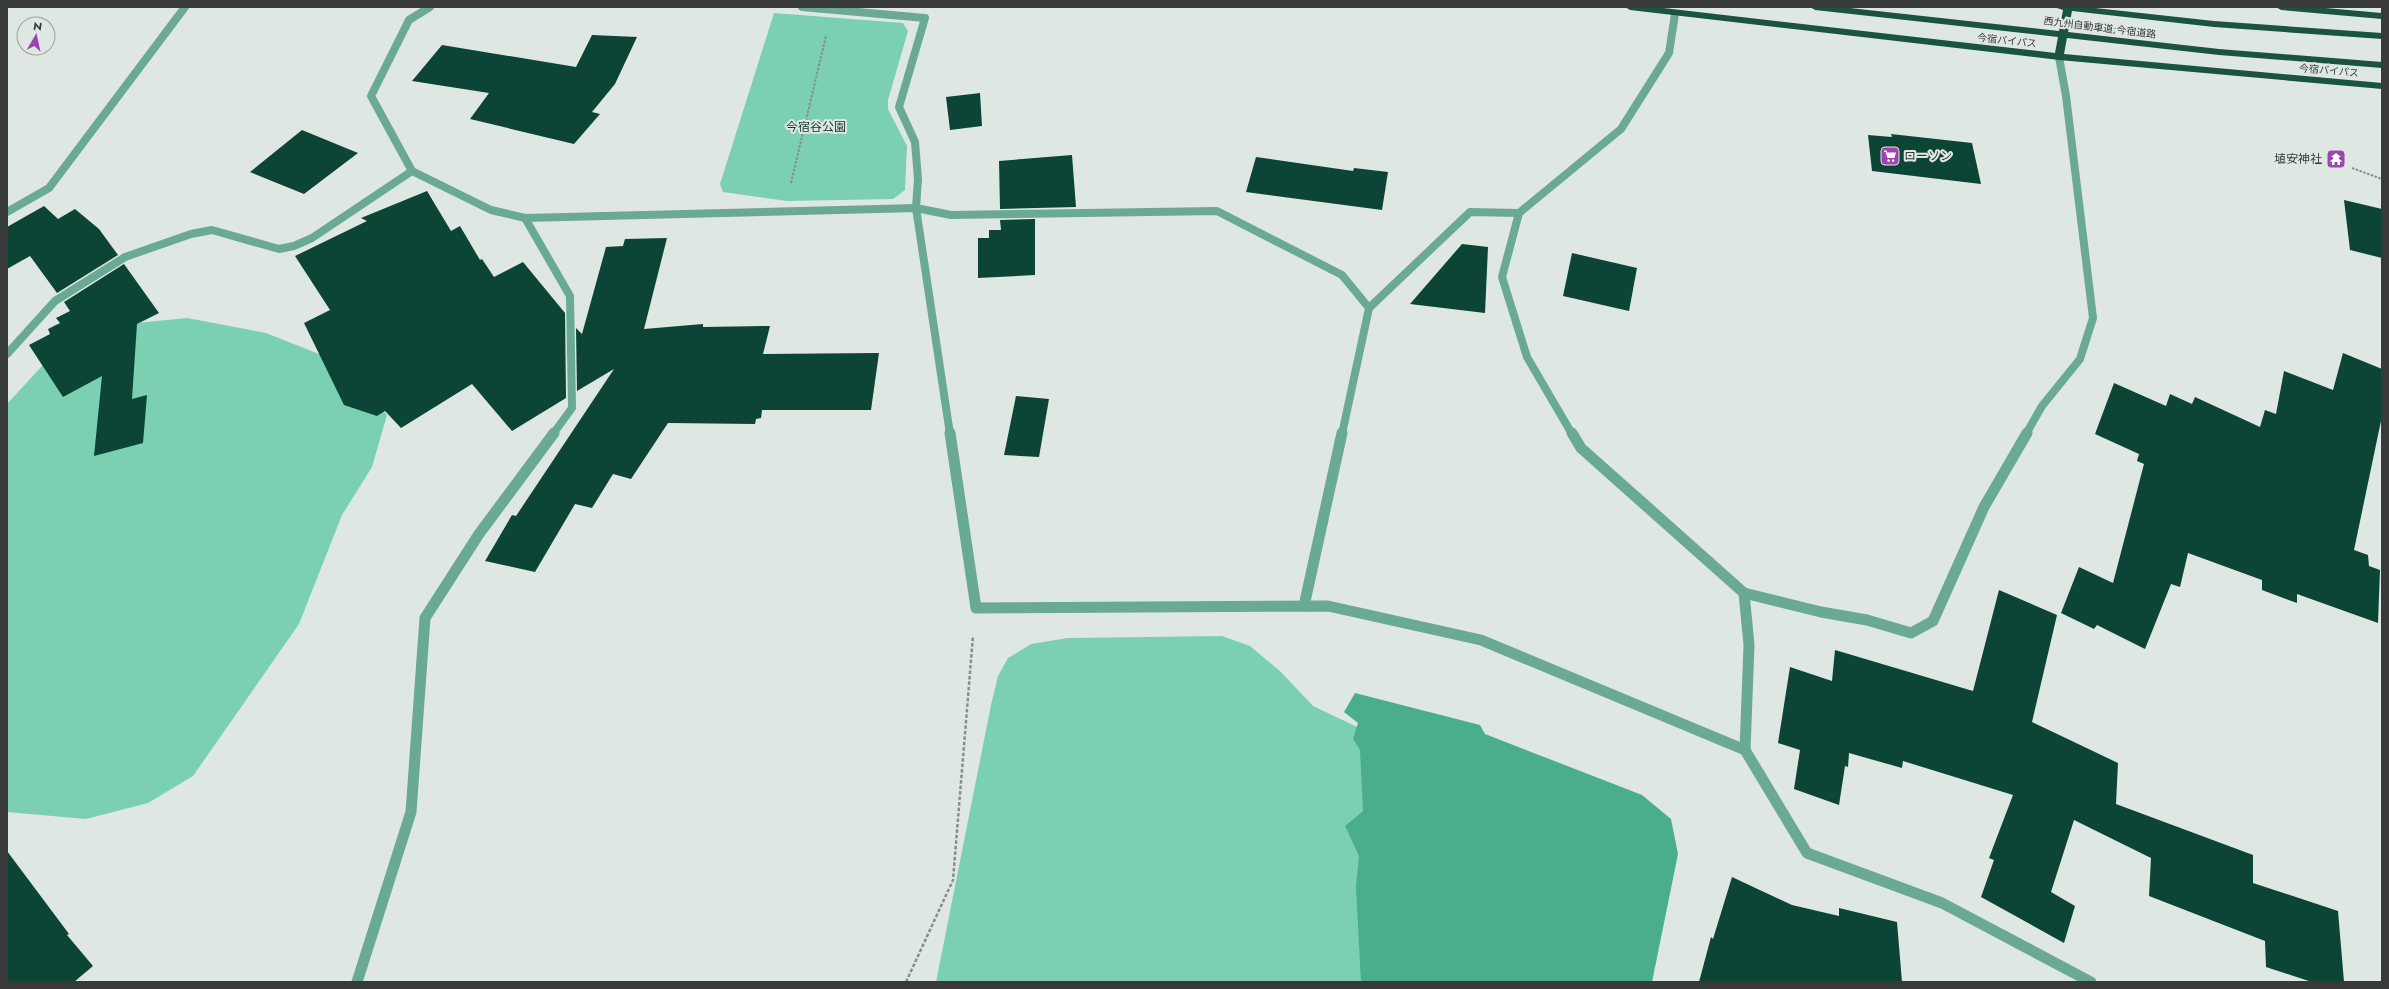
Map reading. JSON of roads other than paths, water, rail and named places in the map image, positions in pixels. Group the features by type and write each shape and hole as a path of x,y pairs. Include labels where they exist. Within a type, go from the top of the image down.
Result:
{"highway":[{"name":"今宿バイパス","path":"1630,7 1675,14 2059,57 2382,86"},
{"name":"西九州自動車道;今宿道路","path":"1815,7 2219,52 2382,66"},
{"name":"西九州自動車道;今宿道路","path":"2059,7 2214,24 2382,36"},
{"path":"2059,57 2068,7"},
{"path":"2281,7 2382,16"}],"street":[{"path":"7,212 49,188 185,7"},
{"path":"430,7 409,20 371,96 412,171 491,210 525,218 916,208 951,215 1217,211 1342,275 1369,308"},
{"path":"802,7 925,18 899,107 915,142 918,179 916,208 976,608 1328,606 1481,640 1744,750"},
{"path":"1675,14 1669,53 1621,129 1519,213 1502,277 1527,357 1581,448 1744,593 1821,612 1867,620 1911,633 1933,621 1984,507 2042,406 2080,359 2093,318 2066,96 2059,57"},
{"path":"7,354 13,345 56,301 124,257 192,234 212,230 279,249 294,246 312,238 412,171"},
{"path":"1304,606 1369,308 1470,212 1519,213"},
{"path":"357,982 411,812 425,618 479,534 572,408 570,296 525,218"},
{"path":"1744,593 1749,645 1744,750 1807,853 1942,903 2091,982"}],"place":[{"name":"ローソン","path":"1890,156"},
{"name":"埴安神社","path":"2336,159"}],"park label":[{"name":"今宿谷公園","path":"816,127"}]}
